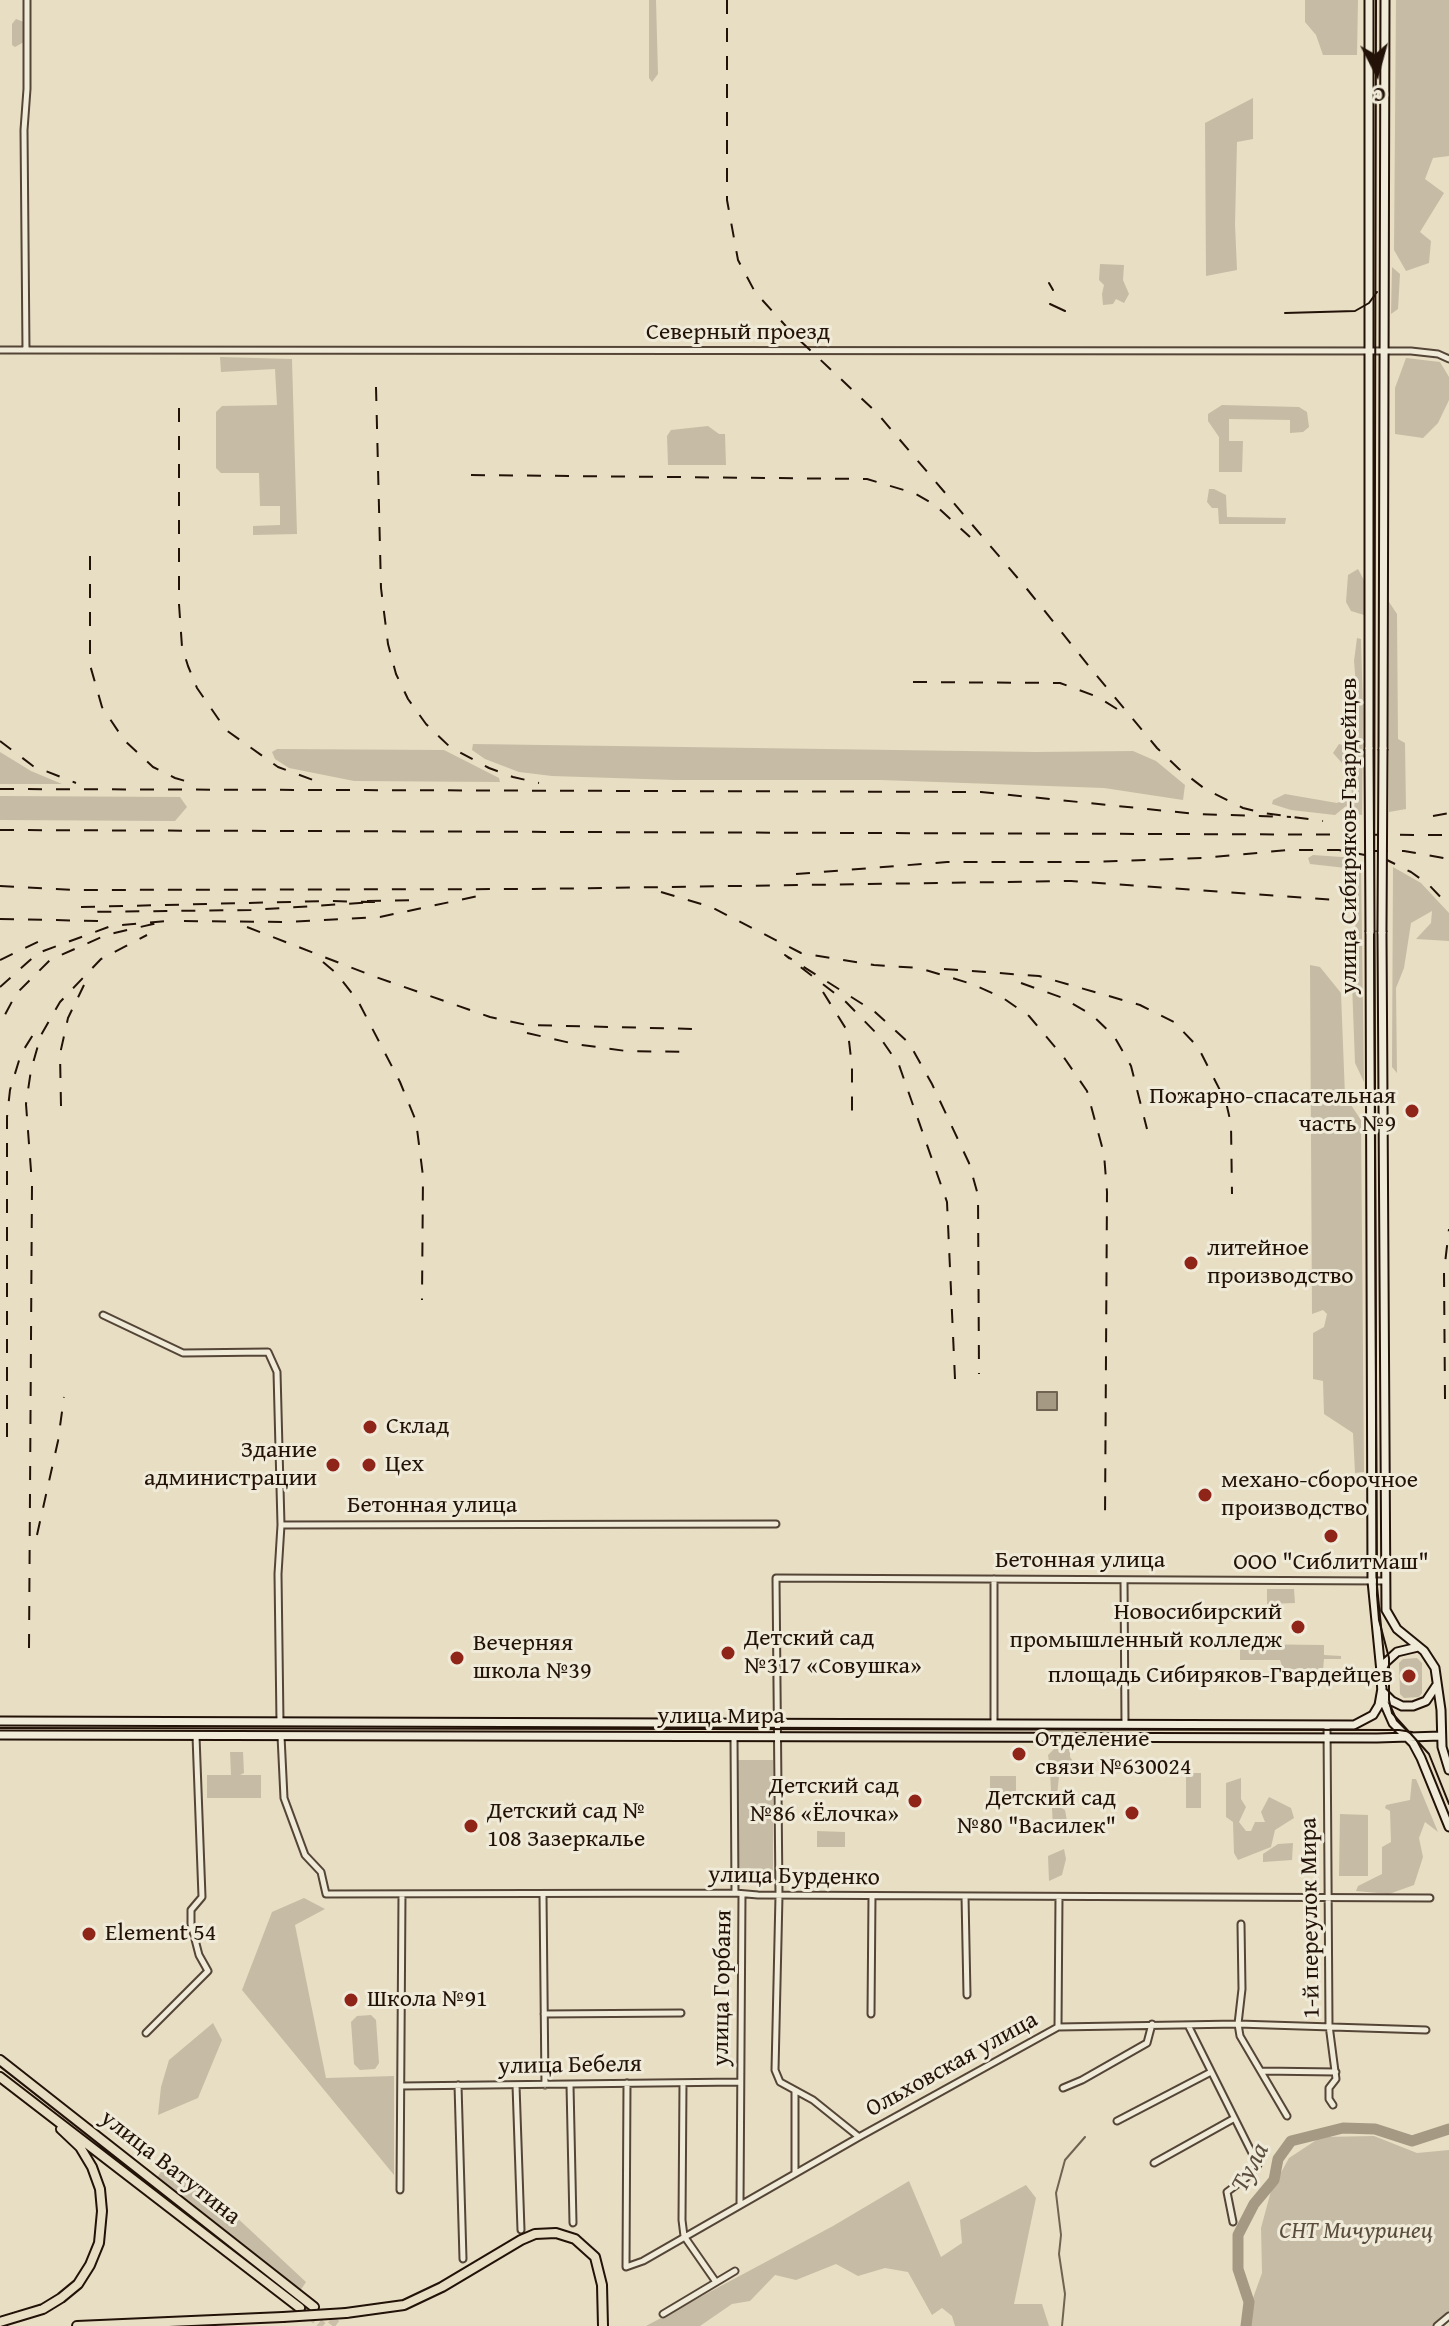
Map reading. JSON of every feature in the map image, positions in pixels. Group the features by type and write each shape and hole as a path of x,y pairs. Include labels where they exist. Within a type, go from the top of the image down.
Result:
{"main road":[{"name":"улица Сибиряков-Гвардейцев","path":"1369,0 1372,1581 1381,1672"},
{"name":"улица Сибиряков-Гвардейцев","path":"1385,0 1382,932 1385,1581 1388,1617 1418,1647"},
{"path":"1372,1388 1384,1388"},
{"path":"1449,1770 1437,1680 1431,1659 1418,1647 1406,1648 1392,1655 1381,1672 1385,1709 1421,1758 1449,1827"},
{"path":"1382,1688 1389,1700 1402,1706 1413,1706 1426,1701 1435,1691 1437,1680"},
{"path":"1327,1725 1354,1725 1373,1715 1379,1705 1382,1688"},
{"path":"1441,1710 1449,1724"},
{"name":"улица Мира","path":"0,1721 1327,1725"},
{"path":"195,1722 196,1736"},
{"path":"280,1722 281,1736"},
{"name":"улица Мира","path":"0,1735 1407,1738 1445,1735"},
{"name":"улица Ватутина","path":"0,2060 314,2307"},
{"name":"улица Ватутина","path":"0,2077 300,2308"},
{"path":"0,2322 43,2309 78,2284 90,2265 102,2229 100,2189 92,2167 80,2147 41,2107"},
{"path":"77,2326 283,2317 391,2307 416,2300 521,2240 535,2234 556,2233 575,2239 595,2257 602,2285 603,2326"}],"street":[{"path":"26,350 24,130 27,0"},
{"name":"Северный проезд","path":"0,350 1411,351 1438,354 1449,359"},
{"path":"103,1315 183,1353 268,1352 277,1372 281,1525 278,1574 280,1722"},
{"name":"Бетонная улица","path":"281,1525 776,1524"},
{"name":"Бетонная улица","path":"778,1723 776,1578 1385,1581"},
{"path":"994,1579 994,1724"},
{"path":"1124,1580 1125,1724"},
{"path":"778,1723 779,1896 775,2070 780,2082 813,2100 859,2137"},
{"name":"1-й переулок Мира","path":"1327,1725 1329,2025 1336,2072 1336,2079 1329,2088 1329,2099 1333,2105"},
{"path":"146,2033 208,1971 199,1955 191,1924 191,1910 202,1897 196,1736"},
{"name":"улица Бурденко","path":"281,1736 284,1798 305,1855 321,1872 326,1894 1430,1898"},
{"name":"улица Горбаня","path":"734,1737 740,2206"},
{"path":"400,2190 402,1894"},
{"path":"543,1895 545,2085"},
{"path":"871,2014 872,1896"},
{"path":"965,1896 967,1995"},
{"path":"1058,2027 1059,1897"},
{"path":"1241,1924 1240,2036 1287,2116"},
{"path":"544,2014 681,2013"},
{"path":"1063,2088 1147,2043 1152,2024"},
{"name":"Ольховская улица","path":"627,2083 626,2267 643,2261 1058,2027 1238,2024 1426,2030"},
{"path":"1188,2025 1258,2165 1227,2192 1233,2222"},
{"path":"1261,2071 1336,2072"},
{"path":"1117,2121 1211,2072"},
{"name":"улица Бебеля","path":"401,2086 739,2082"},
{"path":"683,2083 684,2236 716,2282"},
{"path":"458,2085 463,2259"},
{"path":"516,2085 521,2230"},
{"path":"570,2085 573,2223"},
{"path":"795,2091 795,2174"},
{"path":"1154,2163 1233,2119"},
{"path":"663,2314 735,2271"},
{"path":"1437,2326 1449,2316"}],"green space":[{"path":"649,0 656,0 658,74 652,82 649,78"},
{"path":"1305,0 1358,0 1357,55 1323,55 1316,35 1305,22"},
{"path":"1396,0 1449,0 1449,156 1433,158 1425,179 1444,193 1420,232 1431,241 1429,263 1406,271 1394,250"},
{"path":"16,19 24,22 24,42 15,47 12,45 12,24"},
{"path":"1253,98 1253,139 1237,142 1237,270 1206,276 1205,123"},
{"path":"1100,264 1124,265 1123,280 1129,294 1124,303 1116,299 1113,304 1103,305 1104,285 1099,280"},
{"path":"1392,267 1400,274 1398,309 1391,314"},
{"path":"220,357 292,359 297,534 253,535 253,526 280,525 280,506 260,506 259,473 221,473 216,468 216,412 222,406 277,405 275,369 221,372"},
{"path":"1406,358 1440,362 1449,377 1449,400 1438,423 1423,438 1395,434 1395,388"},
{"path":"1222,405 1299,407 1307,412 1309,427 1303,432 1290,433 1290,420 1229,419 1229,441 1243,441 1242,472 1219,472 1219,437 1208,421 1208,414"},
{"path":"708,426 719,434 725,434 726,465 668,465 667,436 671,430"},
{"path":"1209,489 1226,495 1227,517 1286,518 1285,524 1219,524 1218,508 1212,508 1207,502"},
{"path":"1358,569 1364,580 1364,615 1351,611 1346,602 1348,575"},
{"path":"1389,602 1397,614 1398,739 1405,743 1406,809 1389,812"},
{"path":"1357,638 1361,639 1363,709 1362,815 1346,806 1335,815 1291,810 1272,804 1273,800 1285,794 1337,803 1352,797 1350,772 1333,753 1339,744 1352,748 1358,710 1354,661"},
{"path":"473,744 1133,751 1156,761 1185,785 1183,800 1104,788 881,780 675,780 552,776 519,772 485,759 472,750"},
{"path":"277,749 444,750 499,778 500,782 354,781 289,768 275,759 272,752"},
{"path":"0,752 31,771 62,784 0,784"},
{"path":"0,796 180,797 187,807 175,821 0,820"},
{"path":"1313,855 1356,858 1361,865 1364,1082 1355,1063 1352,983 1357,898 1355,869 1310,864 1308,858"},
{"path":"1393,867 1421,883 1449,913 1449,941 1416,939 1431,923 1432,911 1411,923 1404,968 1396,988 1397,1073 1392,1067"},
{"path":"1310,965 1320,967 1341,993 1345,1096 1361,1120 1364,1472 1355,1473 1353,1433 1324,1414 1323,1381 1313,1379 1313,1333 1324,1327 1327,1314 1323,1310 1312,1314"},
{"path":"1267,1589 1294,1589 1295,1603 1267,1604"},
{"path":"1240,1644 1324,1645 1324,1655 1341,1656 1341,1659 1324,1659 1323,1670 1283,1669 1280,1660 1240,1660"},
{"path":"1417,1658 1422,1663 1422,1693 1419,1697 1404,1698 1400,1694 1399,1663 1403,1659"},
{"path":"1070,1745 1073,1761 1069,1766 1049,1762 1048,1755 1057,1746"},
{"path":"230,1752 243,1752 244,1773 240,1775 261,1775 261,1798 207,1798 207,1775 231,1775"},
{"path":"737,1760 773,1760 773,1883 738,1883"},
{"path":"1050,1772 1059,1776 1056,1805 1065,1810 1067,1821 1053,1827"},
{"path":"1186,1773 1201,1773 1201,1808 1186,1808"},
{"path":"990,1776 1016,1776 1016,1801 990,1800"},
{"path":"1241,1778 1241,1799 1246,1807 1239,1822 1246,1831 1251,1831 1255,1822 1265,1822 1261,1812 1269,1797 1291,1808 1294,1818 1275,1830 1271,1847 1238,1860 1234,1853 1233,1822 1226,1817 1226,1783"},
{"path":"1412,1779 1416,1779 1438,1832 1425,1822 1419,1838 1423,1857 1414,1885 1389,1894 1356,1891 1358,1886 1382,1874 1382,1847 1391,1842 1390,1811 1385,1808 1386,1805 1410,1800"},
{"path":"1340,1814 1368,1815 1368,1876 1339,1876"},
{"path":"817,1831 845,1832 845,1847 817,1847"},
{"path":"1293,1843 1292,1860 1263,1862 1263,1854 1278,1844"},
{"path":"1064,1849 1066,1859 1062,1875 1049,1881 1048,1856"},
{"path":"304,1898 325,1909 295,1925 326,2078 394,2076 394,2175 242,1990 272,1912"},
{"path":"371,2015 376,2020 379,2063 375,2069 360,2070 354,2064 351,2022 357,2016"},
{"path":"213,2023 222,2040 198,2098 158,2115 161,2087 169,2060"},
{"name":"СНТ Мичуринец","path":"1374,2136 1417,2153 1449,2150 1449,2316 1437,2326 1243,2326 1262,2273 1261,2228 1271,2191 1289,2158 1321,2137"},
{"path":"165,2165 218,2200 306,2282 300,2291 157,2178"},
{"path":"909,2181 941,2257 962,2243 960,2220 1026,2185 1036,2198 1014,2304 1042,2304 1049,2326 955,2326 952,2316 942,2308 932,2315 908,2272 885,2268 858,2276 836,2264 796,2280 775,2275 750,2301 732,2304 700,2326 646,2326 833,2226"}],"shaded area":[{"path":"1037,1392 1057,1392 1057,1410 1037,1410"}],"waterway":[{"name":"Тула","path":"1246,2326 1249,2302 1238,2269 1238,2235 1254,2204 1274,2180 1278,2159 1291,2141 1343,2128 1375,2129 1412,2141 1449,2129"},
{"path":"1062,2326 1065,2294 1059,2254 1061,2235 1056,2193 1065,2160 1085,2137"}],"tunnel":[{"path":"300,2308 323,2326"},
{"path":"321,2312 339,2326"}],"tram line":[{"path":"1376,0 1374,932 1377,1595 1379,1620 1389,1658 1392,1713 1429,1754 1449,1804"},
{"path":"1049,283 1053,290"},
{"path":"1285,313 1355,311 1369,303 1377,292"},
{"path":"1050,304 1065,311"},
{"path":"0,1728 1412,1732"}],"railway":[{"path":"727,0 727,200 738,260 755,292 794,335 877,413 1157,748 1179,769 1205,789 1243,808 1323,821"},
{"path":"376,387 381,588 388,644 396,674 408,699 426,724 450,747 489,768 539,783"},
{"path":"179,408 179,604 182,647 188,666 197,688 226,730 278,767 321,783"},
{"path":"471,475 867,479 914,493 935,505 970,537"},
{"path":"90,556 90,665 102,707 124,740 153,767 196,784"},
{"path":"913,682 1060,683 1098,697 1117,709"},
{"path":"0,741 33,766 76,783"},
{"path":"0,789 981,792 1196,814 1291,817"},
{"path":"1433,816 1449,813"},
{"path":"0,830 1449,835"},
{"path":"796,874 947,862 1092,862 1203,858 1288,850 1339,850 1385,859 1411,872 1449,906"},
{"path":"1374,851 1404,851 1449,859"},
{"path":"0,886 77,890 533,889 1071,881 1336,900"},
{"path":"661,892 711,907 801,953 874,965 919,968 972,984 1003,998 1029,1016 1065,1059 1087,1091 1104,1154 1107,1192 1105,1520"},
{"path":"184,921 286,922 380,917 478,896"},
{"path":"367,901 423,900"},
{"path":"81,907 376,902 251,910 85,912"},
{"path":"0,919 100,921"},
{"path":"0,987 38,953 111,926 166,921 106,935 50,960 16,994 0,1024"},
{"path":"247,927 490,1017 527,1025 697,1029"},
{"path":"29,1648 32,1184 26,1104 31,1070 41,1035 60,1002 101,959 147,935"},
{"path":"0,960 44,939"},
{"path":"955,1379 947,1202 899,1065 879,1036 846,1002 785,955 875,1012 909,1043 969,1163 978,1195 979,1374"},
{"path":"323,962 337,974 358,1001 400,1082 416,1121 423,1176 422,1300"},
{"path":"944,969 1039,976 1140,1005 1174,1022 1198,1047 1226,1102 1231,1124 1232,1194"},
{"path":"1021,983 1063,998 1092,1015 1114,1036 1131,1066 1147,1129"},
{"path":"61,1106 60,1054 68,1018 84,985"},
{"path":"823,992 848,1032 852,1067 852,1124"},
{"path":"7,1437 7,1117 10,1090 21,1054 36,1030"},
{"path":"527,1033 626,1051 693,1052"},
{"path":"1445,1399 1444,1272 1449,1229"},
{"path":"37,1535 58,1441 64,1397"}],"place":[{"name":"Пожарно-спасательная часть №9","path":"1412,1111"},
{"name":"литейное производство","path":"1191,1263"},
{"name":"Склад","path":"370,1427"},
{"name":"Здание администрации","path":"333,1465"},
{"name":"Цех","path":"369,1465"},
{"name":"механо-сборочное производство","path":"1205,1495"},
{"name":"ООО \"Сиблитмаш\"","path":"1331,1536"},
{"name":"Новосибирский промышленный колледж","path":"1298,1627"},
{"name":"Детский сад №317 «Совушка»","path":"728,1653"},
{"name":"Вечерняя школа №39","path":"457,1658"},
{"name":"площадь Сибиряков-Гвардейцев","path":"1409,1676"},
{"name":"Отделение связи №630024","path":"1019,1754"},
{"name":"Детский сад №86 «Ёлочка»","path":"915,1801"},
{"name":"Детский сад №80 \"Василек\"","path":"1132,1813"},
{"name":"Детский сад № 108 Зазеркалье","path":"471,1826"},
{"name":"Element 54","path":"89,1934"},
{"name":"Школа №91","path":"351,2000"}]}
